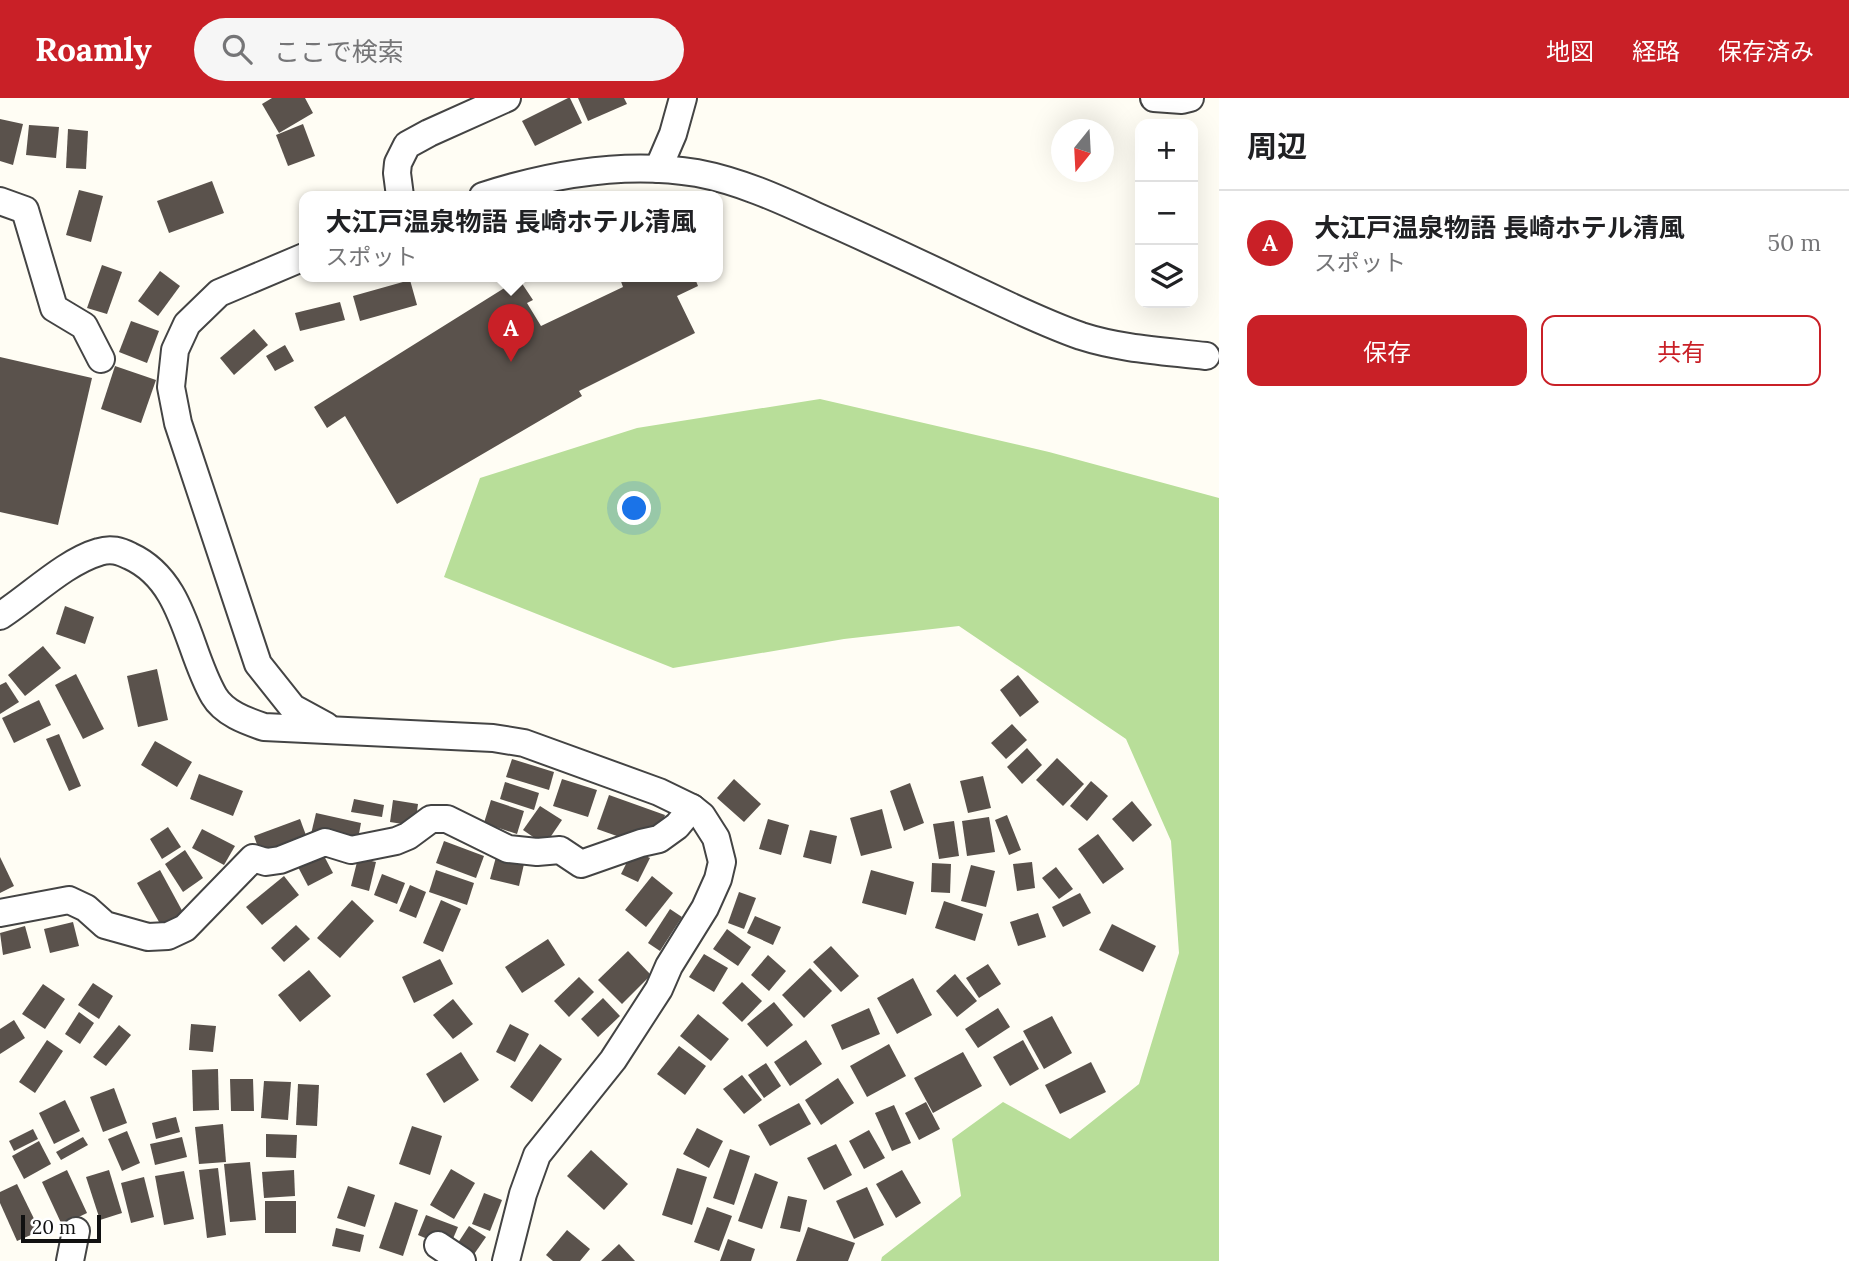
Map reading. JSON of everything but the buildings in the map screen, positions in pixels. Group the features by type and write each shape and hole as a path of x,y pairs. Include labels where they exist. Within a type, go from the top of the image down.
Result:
{"street":[{"path":"399,191 398,163 407,145 507,98"},
{"path":"658,169 673,134 683,98"},
{"path":"1154,98 1190,98"},
{"path":"503,191 571,174 608,169 658,169 696,173 747,186 862,236 1031,316 1082,336 1126,347 1206,356"},
{"path":"0,201 25,210 54,308 84,326 101,359"},
{"path":"299,259 219,293 203,308 187,324 175,350 171,387 177,423 258,664 293,708 334,731"},
{"path":"0,616 76,562 98,552 118,550 135,558 160,578 180,611 215,698 241,719 264,727 494,738 524,743 659,792 692,808 702,816 716,838 722,862 718,879 705,908 669,966 659,989 613,1060 537,1155 523,1194 506,1261"},
{"path":"0,913 69,900 86,908 105,925 148,937 168,936 185,928 253,858 266,862 280,860 325,842 351,850 396,841 408,836 431,819 447,819 508,849 537,852 560,850 581,864 659,839 677,826 692,808"},
{"path":"70,1261 76,1231"},
{"path":"438,1245 462,1261"}],"green space":[{"path":"820,399 1049,452 1219,498 1219,1261 881,1261 882,1257 961,1196 952,1139 1003,1102 1070,1139 1139,1084 1179,953 1171,841 1126,739 959,626 844,639 673,668 444,577 480,478 637,428"}],"place":[{"name":"大江戸温泉物語 長崎ホテル清風","path":"511,362"}]}
